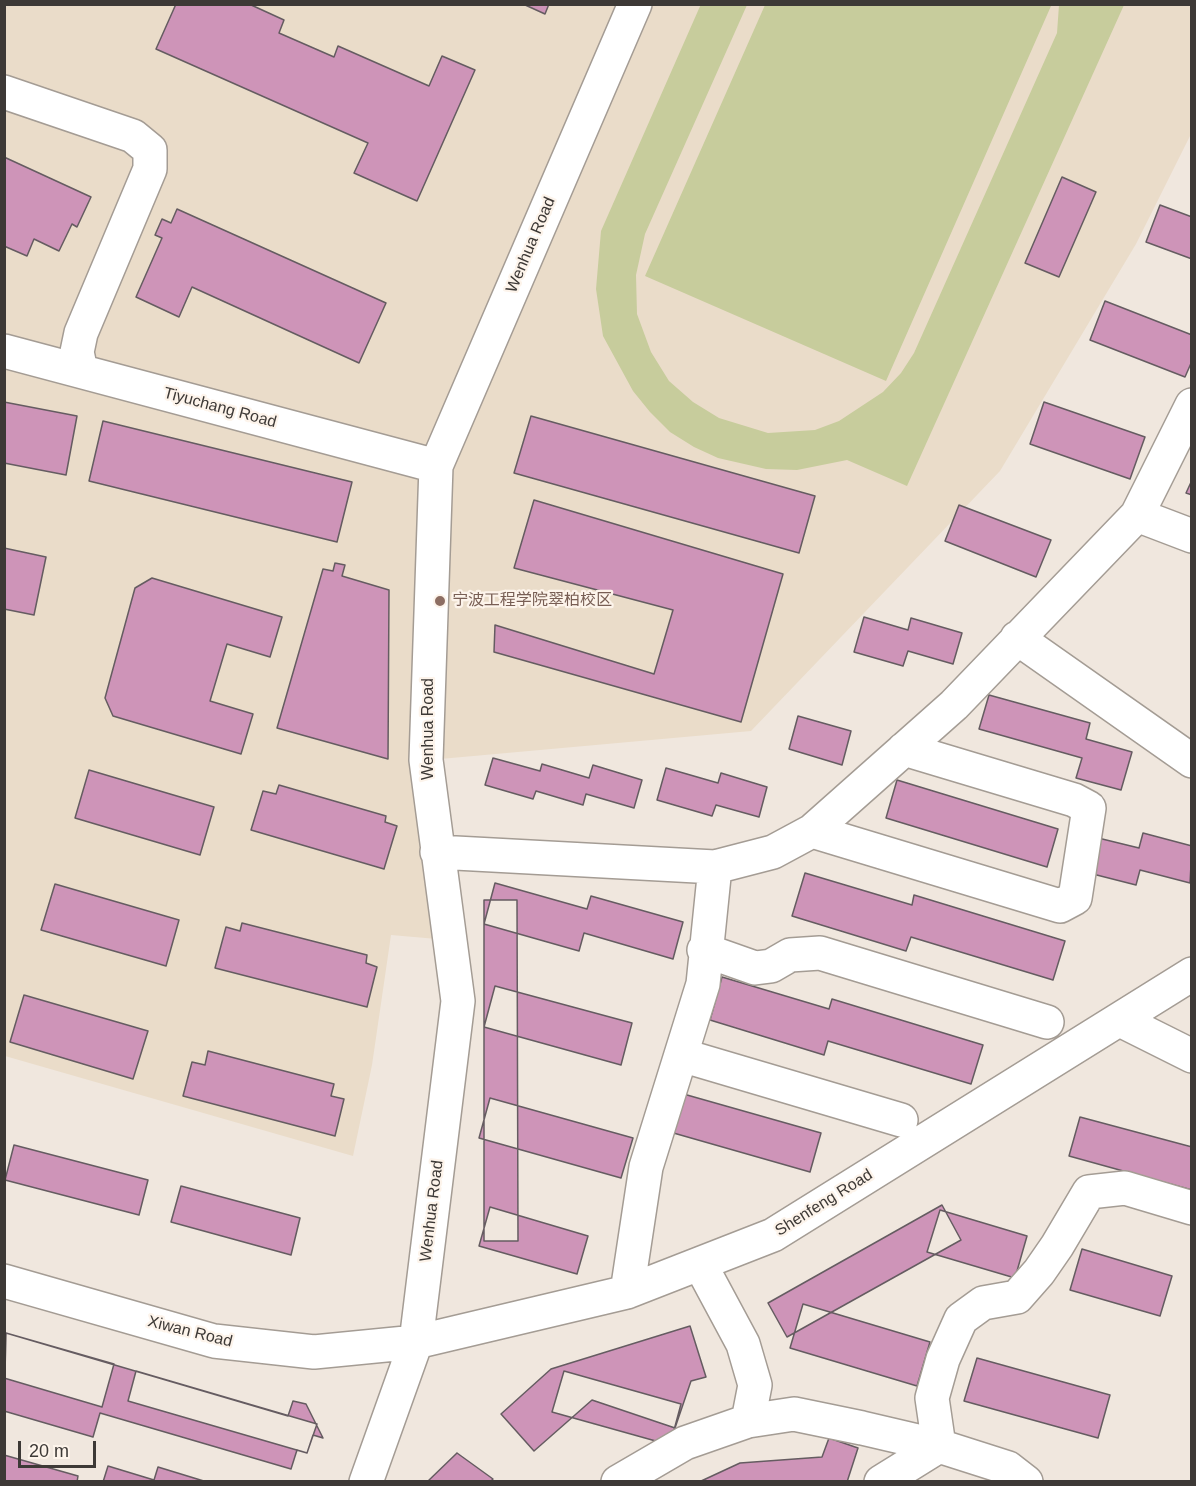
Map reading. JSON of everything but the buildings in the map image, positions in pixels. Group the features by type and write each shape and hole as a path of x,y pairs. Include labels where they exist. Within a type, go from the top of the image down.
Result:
{"street":[{"name":"Wenhua Road","path":"366,1482 416,1342 458,1001 426,760 436,466 635,4"},
{"path":"4,92 133,136 150,150 150,169 81,333 77,352 81,371"},
{"name":"Tiyuchang Road","path":"4,351 436,466"},
{"path":"437,852 715,867 773,852 812,831 954,705 1137,515 1191,405"},
{"path":"1137,515 1191,536"},
{"path":"1017,638 1191,761"},
{"path":"812,831 1060,906 1075,898 1089,808 1074,800 904,749"},
{"path":"627,1292 646,1167 703,984 715,867"},
{"path":"705,950 755,968 771,966 790,955 820,953 1047,1022"},
{"name":"Shenfeng Road","path":"416,1342 627,1292 772,1235 1188,980"},
{"path":"1120,1020 1191,1056"},
{"path":"681,1055 901,1120"},
{"path":"939,1446 932,1398 943,1359 961,1319 983,1303 1017,1297 1058,1246 1089,1192 1125,1188 1191,1208"},
{"path":"700,1264 743,1344 755,1385 748,1421"},
{"name":"Xiwan Road","path":"6,1288 214,1341 314,1352 416,1342"},
{"path":"618,1482 684,1443 748,1421 794,1414 939,1446 1008,1468 1026,1482"},
{"path":"881,1482 939,1446"}],"shaded area":[{"name":"宁波工程学院翠柏校区","path":"4,5 1191,5 1191,134 1136,244 1000,471 751,731 418,761 437,939 391,935 372,1065 353,1156 5,1056"}],"green space":[{"path":"701,4 747,5 645,234 636,275 637,314 651,352 669,381 693,402 719,418 768,433 815,430 839,421 883,392 901,373 914,353 1057,33 1059,5 1124,5 907,486 847,460 797,470 766,469 718,458 694,447 670,432 650,412 633,391 603,336 596,289 601,231"},
{"path":"1048,4 1051,6 886,381 645,276 765,5"}],"place":[{"name":"宁波工程学院翠柏校区","path":"440,601"}]}
